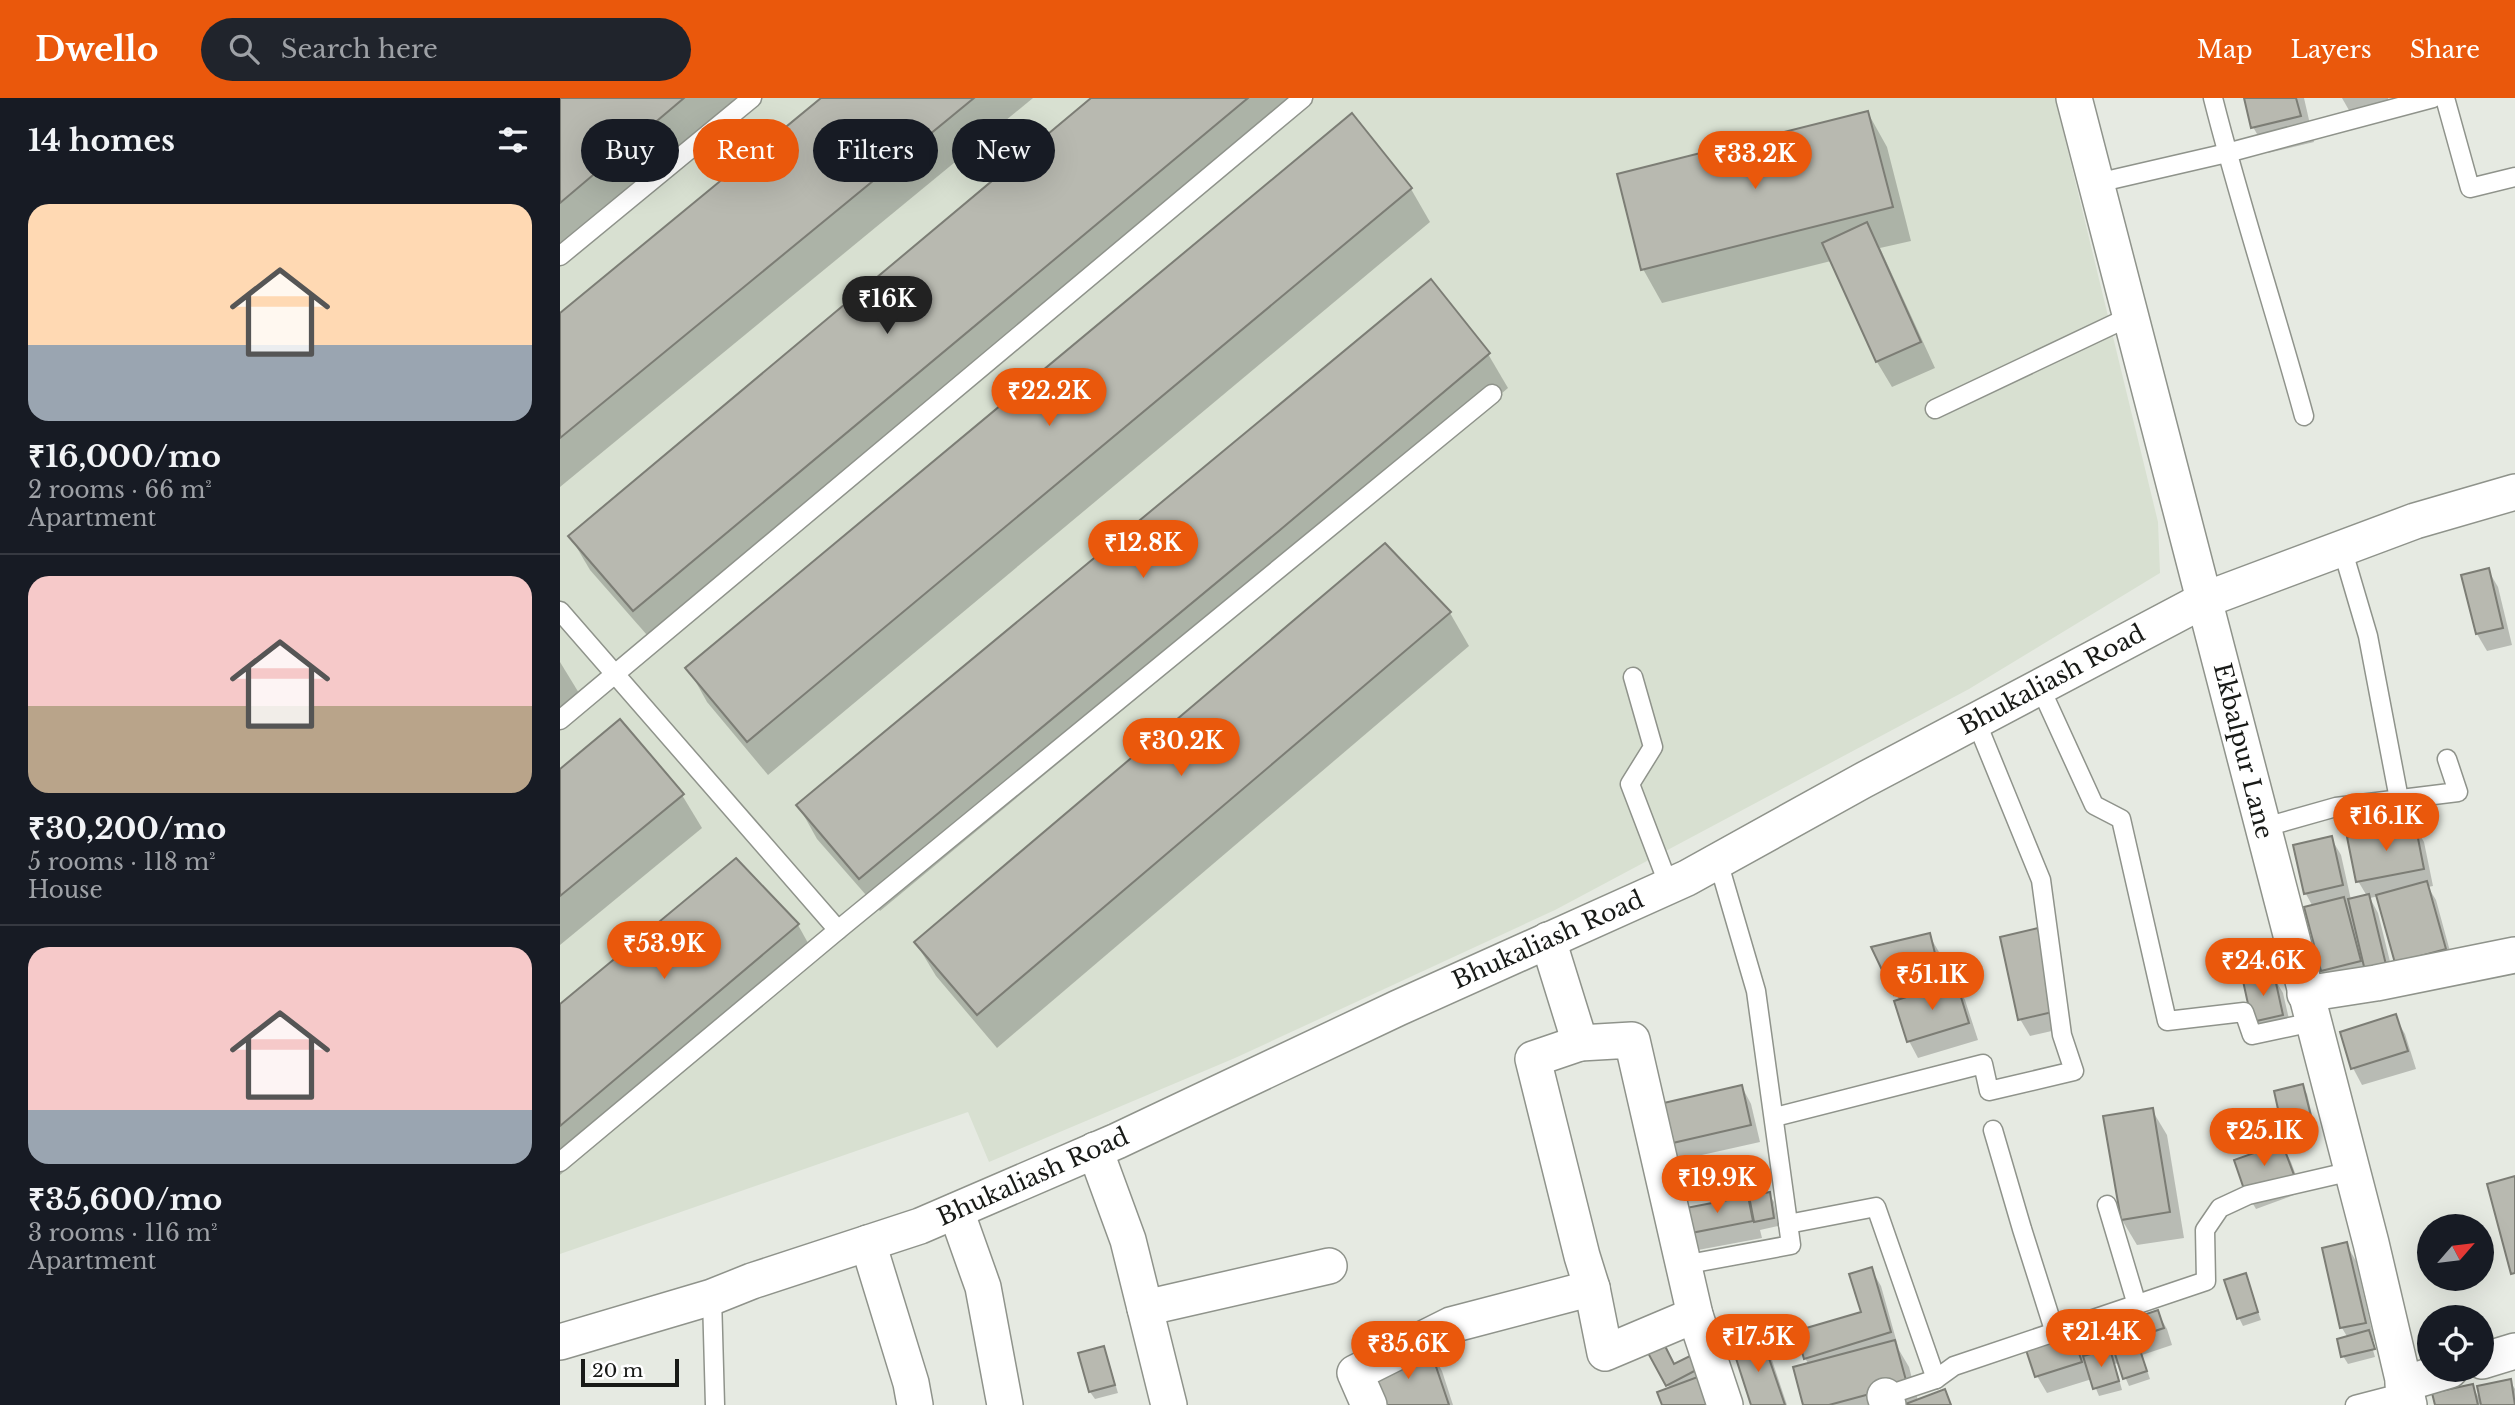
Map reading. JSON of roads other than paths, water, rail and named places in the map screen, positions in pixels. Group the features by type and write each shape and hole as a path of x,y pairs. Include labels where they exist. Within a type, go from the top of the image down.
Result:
{"street":[{"name":"Ekbalpur Lane","path":"2074,98 2352,1171 2406,1394"},
{"name":"Bhukaliash Road","path":"560,1342 712,1297 752,1281 920,1226 956,1211 1095,1150 1669,886 2204,600 2415,521 2515,492"},
{"path":"1548,940 1580,1043"},
{"path":"2309,1008 2376,983 2515,955"},
{"path":"1695,1315 1605,1353 1592,1288 1533,1059 1580,1043 1632,1041 1695,1315 1724,1405"},
{"path":"1095,1150 1128,1240 1169,1405"},
{"path":"956,1211 983,1287 1005,1405"},
{"path":"869,1243 911,1382 915,1405"},
{"path":"1145,1308 1329,1266"},
{"path":"1369,1405 1355,1373 1451,1325 1592,1288"},
{"path":"2494,1357 2515,1351"},
{"path":"2406,1394 2428,1382"}],"lane":[{"path":"560,256 752,98"},
{"path":"560,720 1303,98"},
{"path":"2213,98 2304,416"},
{"path":"2097,183 2227,153 2432,98"},
{"path":"2445,98 2470,188 2515,177"},
{"path":"1935,409 2131,316"},
{"path":"560,1162 838,930 1492,394"},
{"path":"2342,548 2368,636 2399,799"},
{"path":"560,611 838,930"},
{"path":"1633,677 1653,747 1630,784 1669,886"},
{"path":"2040,687 2094,805 2121,819 2167,1020 2244,1012 2252,1035 2309,1008"},
{"path":"1774,1117 1983,1065 1989,1091 2074,1071 2062,1035 2041,880 1976,721"},
{"path":"2262,828 2336,807 2458,792 2447,759"},
{"path":"1683,1265 1791,1245 1756,991 1718,861"},
{"path":"1993,1130 2056,1333"},
{"path":"1886,1400 1936,1379 1954,1366 2206,1281 2205,1230 2220,1208 2248,1195 2352,1171"},
{"path":"2107,1205 2137,1305"},
{"path":"1788,1224 1876,1207 1936,1379"},
{"path":"712,1297 715,1405"},
{"path":"2355,1405 2406,1394"}]}
